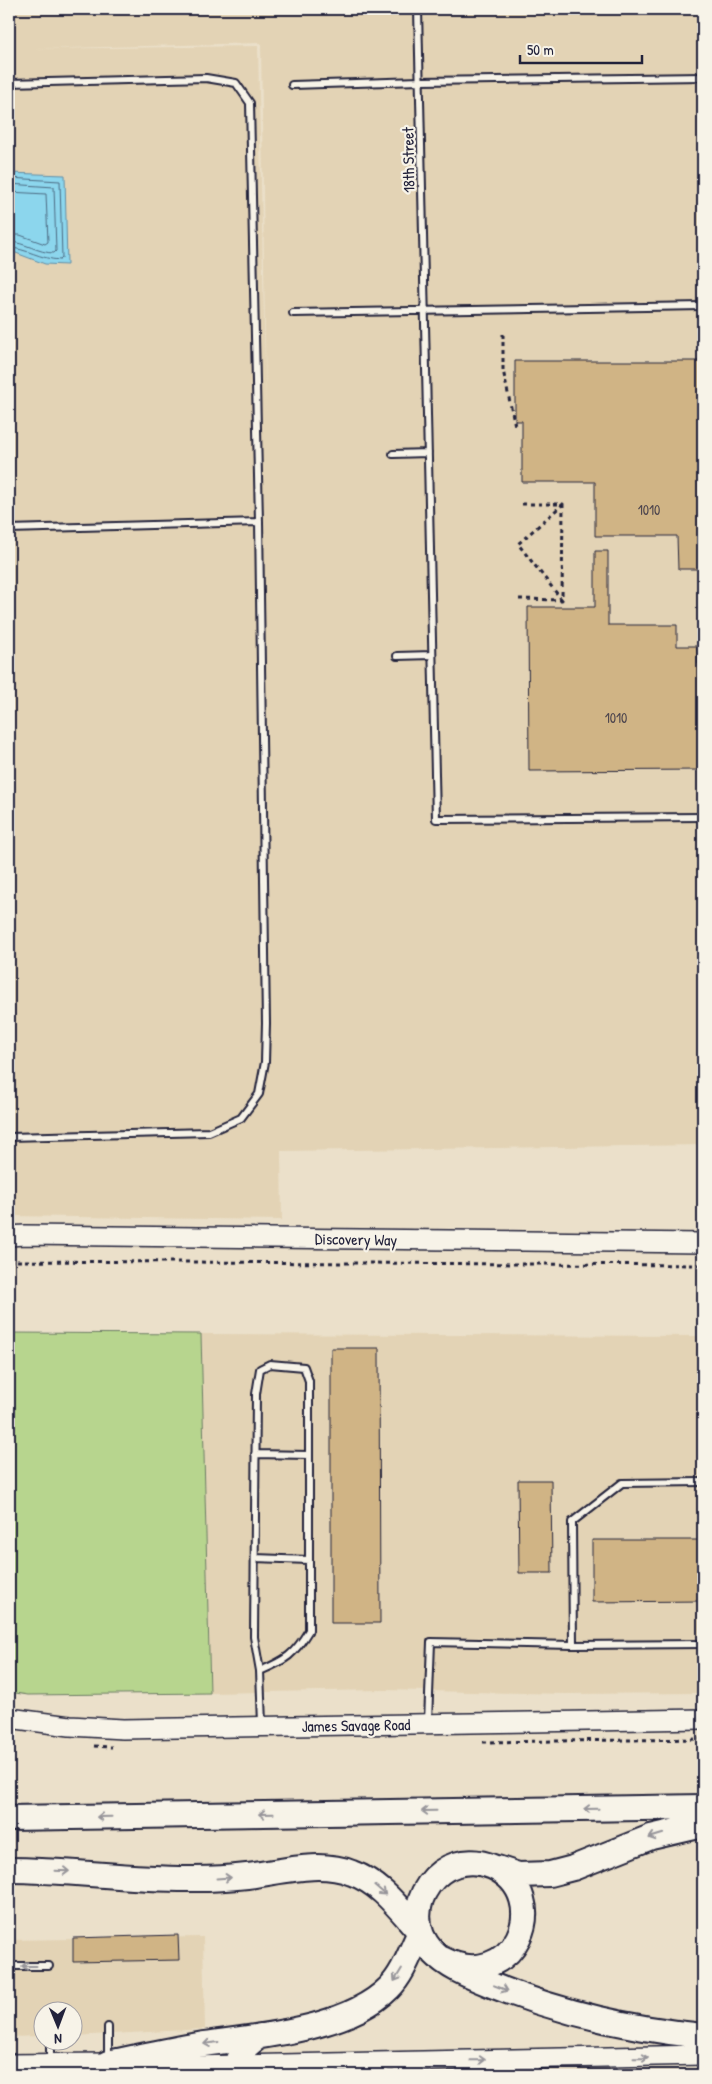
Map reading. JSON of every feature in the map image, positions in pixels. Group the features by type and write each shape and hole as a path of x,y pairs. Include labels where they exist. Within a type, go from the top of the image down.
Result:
{"highway":[{"path":"9,1818 703,1807"},
{"path":"120,2068 195,2046 260,2036 335,2020 369,2003 393,1984 420,1932 418,1910 420,1899 428,1885 439,1873 459,1864 481,1864 518,1875 550,1874 573,1868 650,1837 703,1825"},
{"path":"442,1959 463,1967 484,1966 504,1957 518,1940 524,1919 521,1898 509,1879 491,1867"},
{"path":"11,1870 80,1872 182,1879 238,1877 308,1868 335,1868 363,1877 380,1888 420,1932 425,1942 442,1959 461,1972 563,2010 642,2029 703,2036"},
{"path":"238,2070 239,2056 244,2049 260,2036"}],"street":[{"name":"Discovery Way","path":"9,1236 703,1243"},
{"name":"James Savage Road","path":"9,1718 94,1728 263,1728 703,1719"},
{"path":"9,2064 238,2070 535,2067 703,2055"}],"lane":[{"name":"18th Street","path":"418,9 436,819 703,816"},
{"path":"292,85 420,81 703,77"},
{"path":"9,83 206,78 236,84 250,103 259,522 266,1023 265,1062 259,1094 241,1118 209,1132 9,1137"},
{"path":"293,313 703,306"},
{"path":"394,454 428,453"},
{"path":"9,529 259,522"},
{"path":"397,656 432,655"},
{"path":"260,1671 285,1660 299,1646 309,1630 309,1381 304,1367 270,1364 260,1369 256,1394 254,1636 260,1671 263,1728"},
{"path":"255,1454 309,1455"},
{"path":"573,1646 572,1522 622,1483 703,1482"},
{"path":"255,1558 309,1560"},
{"path":"428,1724 431,1642 573,1646 703,1644"},
{"path":"9,1966 49,1966"},
{"path":"108,2028 120,2068"},
{"path":"53,2052 57,2066"}],"path":[{"path":"503,334 503,370 515,426"},
{"path":"519,504 563,504"},
{"path":"562,600 518,544 563,504"},
{"path":"562,600 563,504"},
{"path":"519,599 562,600"},
{"path":"9,1261 703,1265"}],"shaded area":[{"path":"9,9 703,9 703,1145 281,1151 282,1220 9,1216","holes":["261,43 266,412 258,46 29,49"]},
{"path":"201,1334 703,1336 703,1693 565,1694 383,1690 210,1693"},
{"path":"203,1937 205,2029 82,2036 82,2002 32,2002 32,2036 9,2037 9,1940"}],"green space":[{"path":"9,1333 201,1334 210,1693 28,1695 9,1692"}],"water":[{"path":"9,173 65,175 67,265 45,264 16,253 9,253"}],"building":[{"path":"515,361 703,361 703,569 678,569 677,536 595,536 595,482 522,482 522,421 515,421"},
{"path":"595,551 608,551 608,625 677,625 677,646 697,646 698,664 703,664 703,770 529,771 528,607 595,607"},
{"path":"331,1348 379,1348 380,1623 331,1623"},
{"path":"518,1480 551,1480 552,1573 519,1573"},
{"path":"592,1540 703,1540 703,1601 592,1602"},
{"path":"178,1935 179,1960 73,1962 73,1938"}]}
